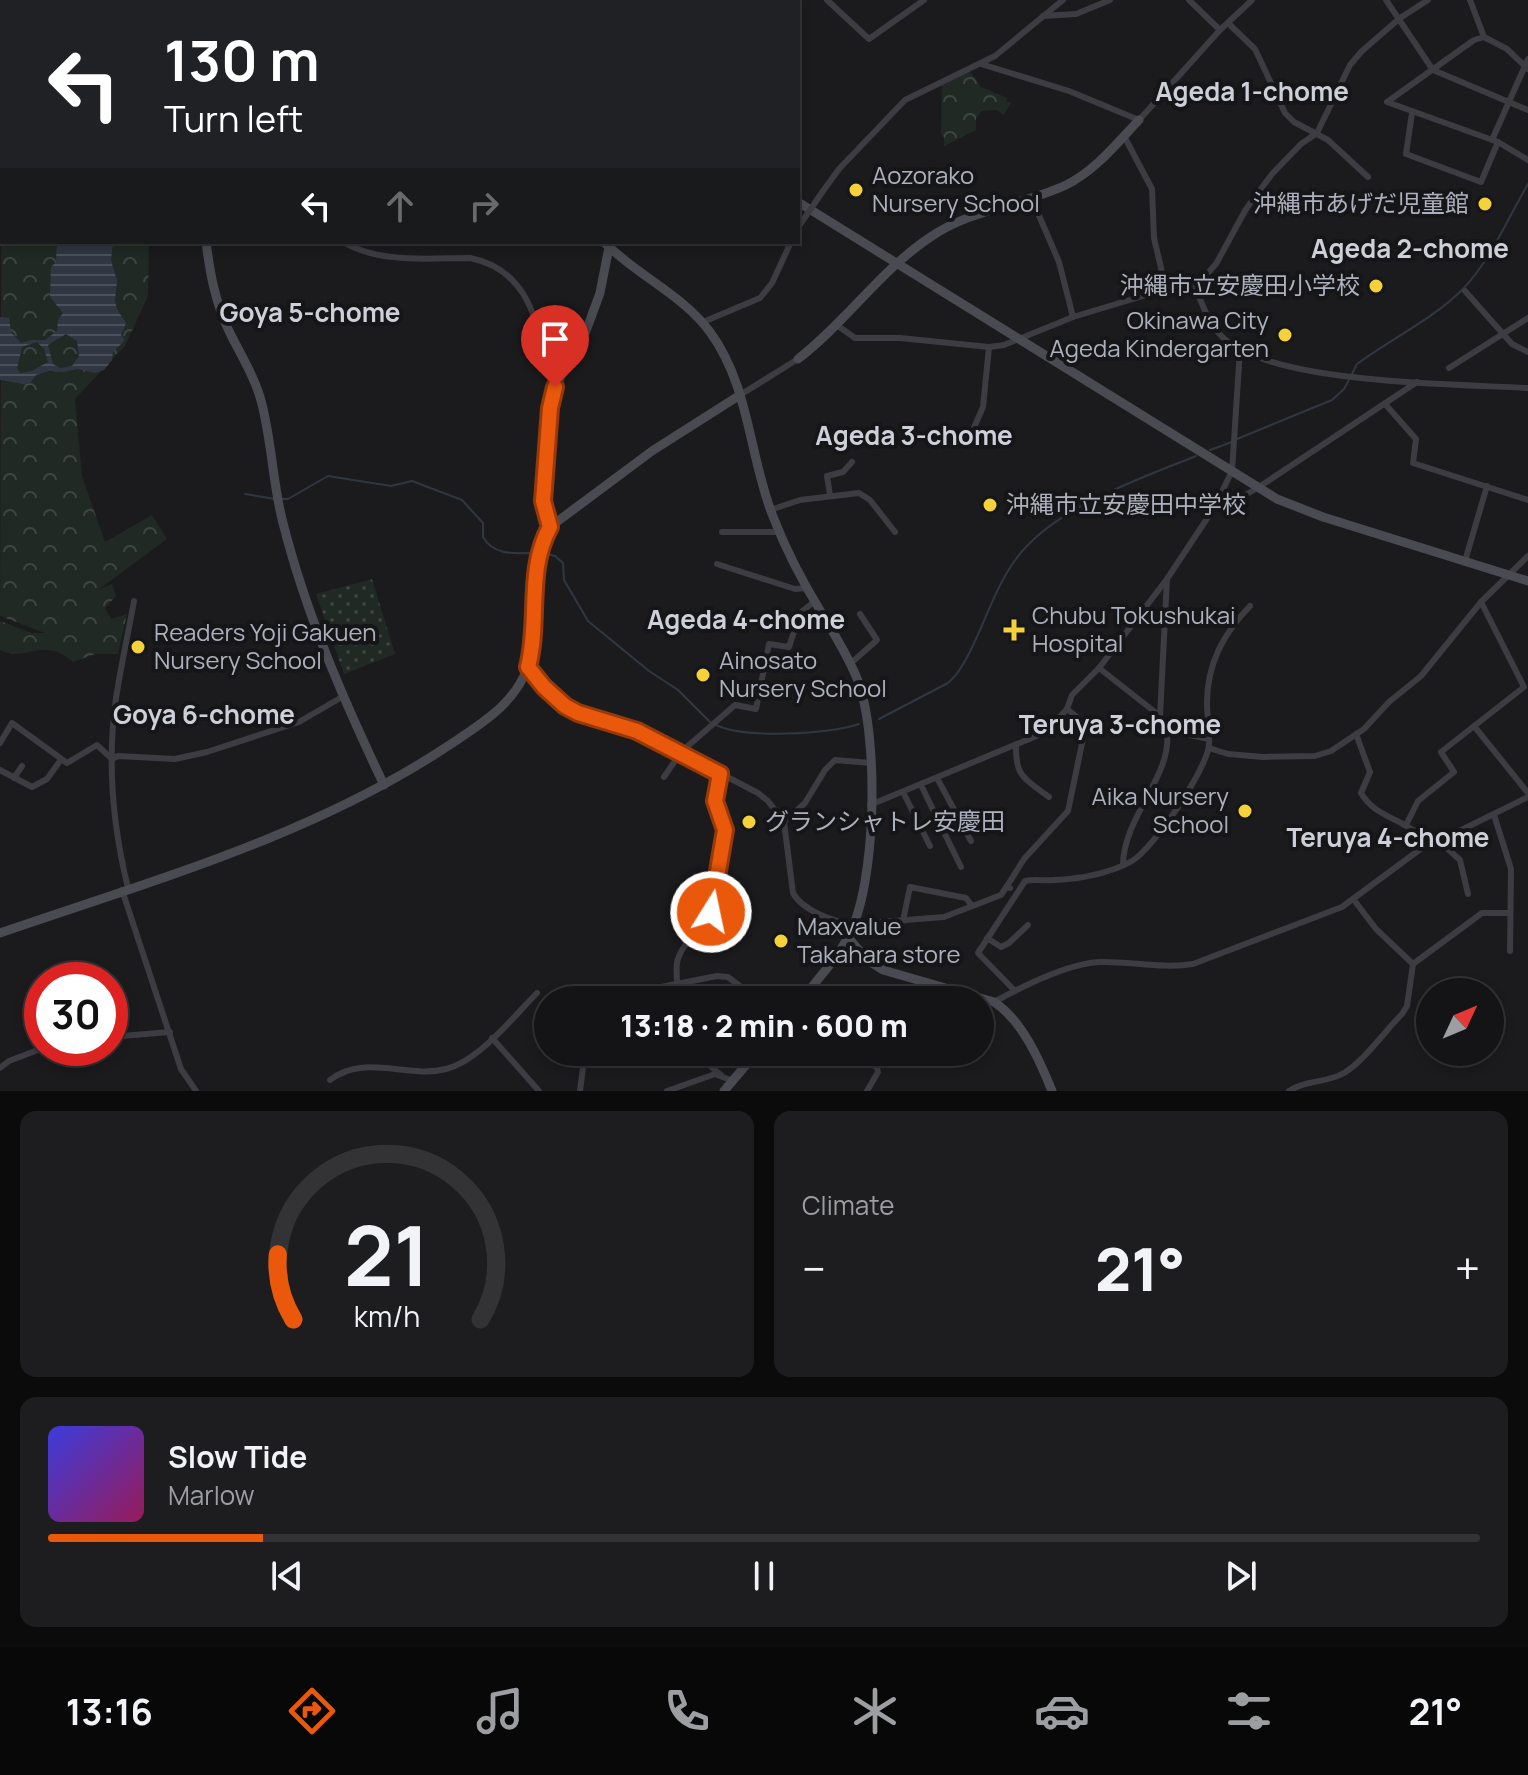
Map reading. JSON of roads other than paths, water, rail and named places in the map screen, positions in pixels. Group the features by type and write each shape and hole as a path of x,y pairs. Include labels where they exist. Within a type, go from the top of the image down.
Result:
{"street":[{"path":"827,0 869,39 924,0"},
{"path":"800,224 849,158 905,100 981,64 1063,0"},
{"path":"1043,16 1076,14 1110,0"},
{"path":"1189,0 1220,30"},
{"path":"0,933 269,839 422,764 498,710 520,684 528,667 535,631 538,553 550,527 652,451 798,359 838,326 898,262 946,227 1077,179 1124,136 1220,30 1252,0"},
{"path":"1386,0 1433,70 1528,110"},
{"path":"838,326 855,338 900,338 989,347 1004,345 1073,317 1194,283 1216,264 1246,209 1272,174 1301,144 1317,133 1350,65 1400,18 1428,0"},
{"path":"1412,113 1406,154 1481,182 1527,65 1507,49 1484,37 1470,0"},
{"path":"1228,23 1255,49 1285,113 1294,122 1317,133 1345,153 1368,177"},
{"path":"1484,37 1474,40 1387,102 1495,141 1528,160"},
{"path":"981,64 1069,91 1139,120"},
{"path":"1124,136 1152,189 1154,238 1166,289"},
{"path":"1031,197 1059,262 1073,317"},
{"path":"800,203 1277,499 1312,513 1528,581"},
{"path":"206,244 220,310 264,410 277,499 299,580 342,697 384,785"},
{"path":"350,244 382,257 470,258 500,269 532,306 555,387"},
{"path":"703,322 760,298 772,283 790,244"},
{"path":"606,245 703,322 728,360 770,510 807,588 850,664 868,716 871,763 865,888 848,937 811,986"},
{"path":"550,527 543,501 550,408 555,387 586,331 600,293 606,245"},
{"path":"1194,283 1212,324 1224,339 1240,350 1276,364 1343,375 1528,388"},
{"path":"1465,291 1512,344 1528,352"},
{"path":"1449,368 1528,318"},
{"path":"969,439 983,407 989,347"},
{"path":"870,805 1046,732 1067,709 1072,695 1099,668 1167,579 1214,508 1232,471 1240,350"},
{"path":"1214,508 1225,507 1259,487 1417,382"},
{"path":"1386,405 1416,439 1413,463 1528,500"},
{"path":"830,495 827,476 843,472 852,462"},
{"path":"1465,561 1487,486"},
{"path":"770,510 800,500 859,493 870,500 895,532"},
{"path":"722,532 779,532"},
{"path":"1209,748 1228,754 1263,757 1315,756 1331,751 1356,734 1421,676 1481,602 1528,556"},
{"path":"717,564 795,589 807,588"},
{"path":"1123,865 1123,850 1129,832 1164,755 1167,733 1160,716 1167,579"},
{"path":"134,601 115,701 112,759 119,851 125,889 181,1069 196,1091"},
{"path":"664,777 681,752 735,705 756,709 769,644 789,647 800,613 815,601"},
{"path":"1406,825 1418,801 1454,772 1441,752 1524,687 1481,602"},
{"path":"1015,991 978,953 987,938 1019,887 1029,880 1056,880 1107,871 1134,860 1157,835 1185,797 1209,748 1207,702 1210,672 1223,636 1250,606"},
{"path":"850,664 877,640 860,614"},
{"path":"528,667 565,706 637,731 758,793 784,822 789,875 797,901 845,924 944,917 1001,895 1024,859 1060,822 1072,799 1086,724 1067,709"},
{"path":"1099,668 1160,716"},
{"path":"112,759 118,756 175,759 207,752 299,722 342,697"},
{"path":"0,743 12,723 60,761 67,763 97,745 112,759"},
{"path":"994,1002 1083,964 1176,967 1193,964 1322,917 1354,900 1430,842 1439,841 1475,821 1494,815 1528,795 1474,726"},
{"path":"1167,733 1209,739"},
{"path":"1356,734 1370,772 1361,793 1363,798 1386,817 1406,825 1430,842"},
{"path":"1016,745 1016,767 1022,777 1049,797"},
{"path":"784,822 805,803 825,770 835,760 871,763"},
{"path":"0,770 32,787 47,779 60,761"},
{"path":"14,778 22,766"},
{"path":"674,984 677,960 697,930 707,923 711,912 725,830 715,801 720,774"},
{"path":"937,778 971,841"},
{"path":"921,785 961,867"},
{"path":"903,792 930,846"},
{"path":"1494,815 1511,869 1510,951"},
{"path":"1439,841 1460,860 1468,894"},
{"path":"1007,886 1016,893"},
{"path":"903,921 910,887 966,898 972,906"},
{"path":"1354,900 1376,929 1413,964"},
{"path":"1289,1091 1299,1085 1343,1074 1360,1061 1407,1006 1413,964 1482,913 1510,913"},
{"path":"987,938 1001,947 1028,925"},
{"path":"848,937 867,960 883,970 938,986"},
{"path":"665,986 717,976 728,977 740,986"},
{"path":"330,1080 341,1071 356,1067 408,1071 447,1069 472,1056 534,996"},
{"path":"994,1002 1004,1008 1021,1030 1052,1091"},
{"path":"128,1036 170,1032"},
{"path":"492,1038 539,1091"},
{"path":"0,1068 24,1055"},
{"path":"580,1091 583,1066"},
{"path":"710,1066 722,1076"},
{"path":"724,1091 745,1066"},
{"path":"867,1091 878,1072 876,1066"},
{"path":"667,1091 715,1074 733,1081"}],"waterway":[{"path":"1352,374 1357,364 1425,319 1463,289 1490,252 1528,184"},
{"path":"1237,439 1332,400 1349,380"},
{"path":"1210,450 1232,442"},
{"path":"879,719 948,683 956,675 1007,573 1032,541 1074,510 1098,497 1196,456"},
{"path":"281,499 288,499 328,476 391,486 412,481 462,500 483,523 483,537 493,548 507,552 538,553"},
{"path":"245,494 275,499"},
{"path":"544,553 555,556 563,563 564,580 588,621 649,671 678,690 710,722"},
{"path":"716,725 746,732 787,734 859,724"}],"place":[{"name":"Aozorako Nursery School","path":"856,190"},
{"name":"沖縄市あげだ児童館","path":"1485,204"},
{"name":"沖縄市立安慶田小学校","path":"1376,286"},
{"name":"Okinawa City Ageda Kindergarten","path":"1285,335"},
{"name":"沖縄市立安慶田中学校","path":"990,505"},
{"name":"Chubu Tokushukai Hospital","path":"1014,630"},
{"name":"Readers Yoji Gakuen Nursery School","path":"138,647"},
{"name":"Ainosato Nursery School","path":"703,675"},
{"name":"Aika Nursery School","path":"1245,811"},
{"name":"グランシャトレ安慶田","path":"749,822"},
{"name":"Maxvalue Takahara store","path":"781,941"}],"district":[{"name":"Ageda 1-chome","path":"1252,92"},
{"name":"Ageda 2-chome","path":"1410,249"},
{"name":"Goya 5-chome","path":"310,313"},
{"name":"Ageda 3-chome","path":"914,436"},
{"name":"Ageda 4-chome","path":"746,620"},
{"name":"Goya 6-chome","path":"204,715"},
{"name":"Teruya 3-chome","path":"1120,725"},
{"name":"Teruya 4-chome","path":"1388,838"}]}
